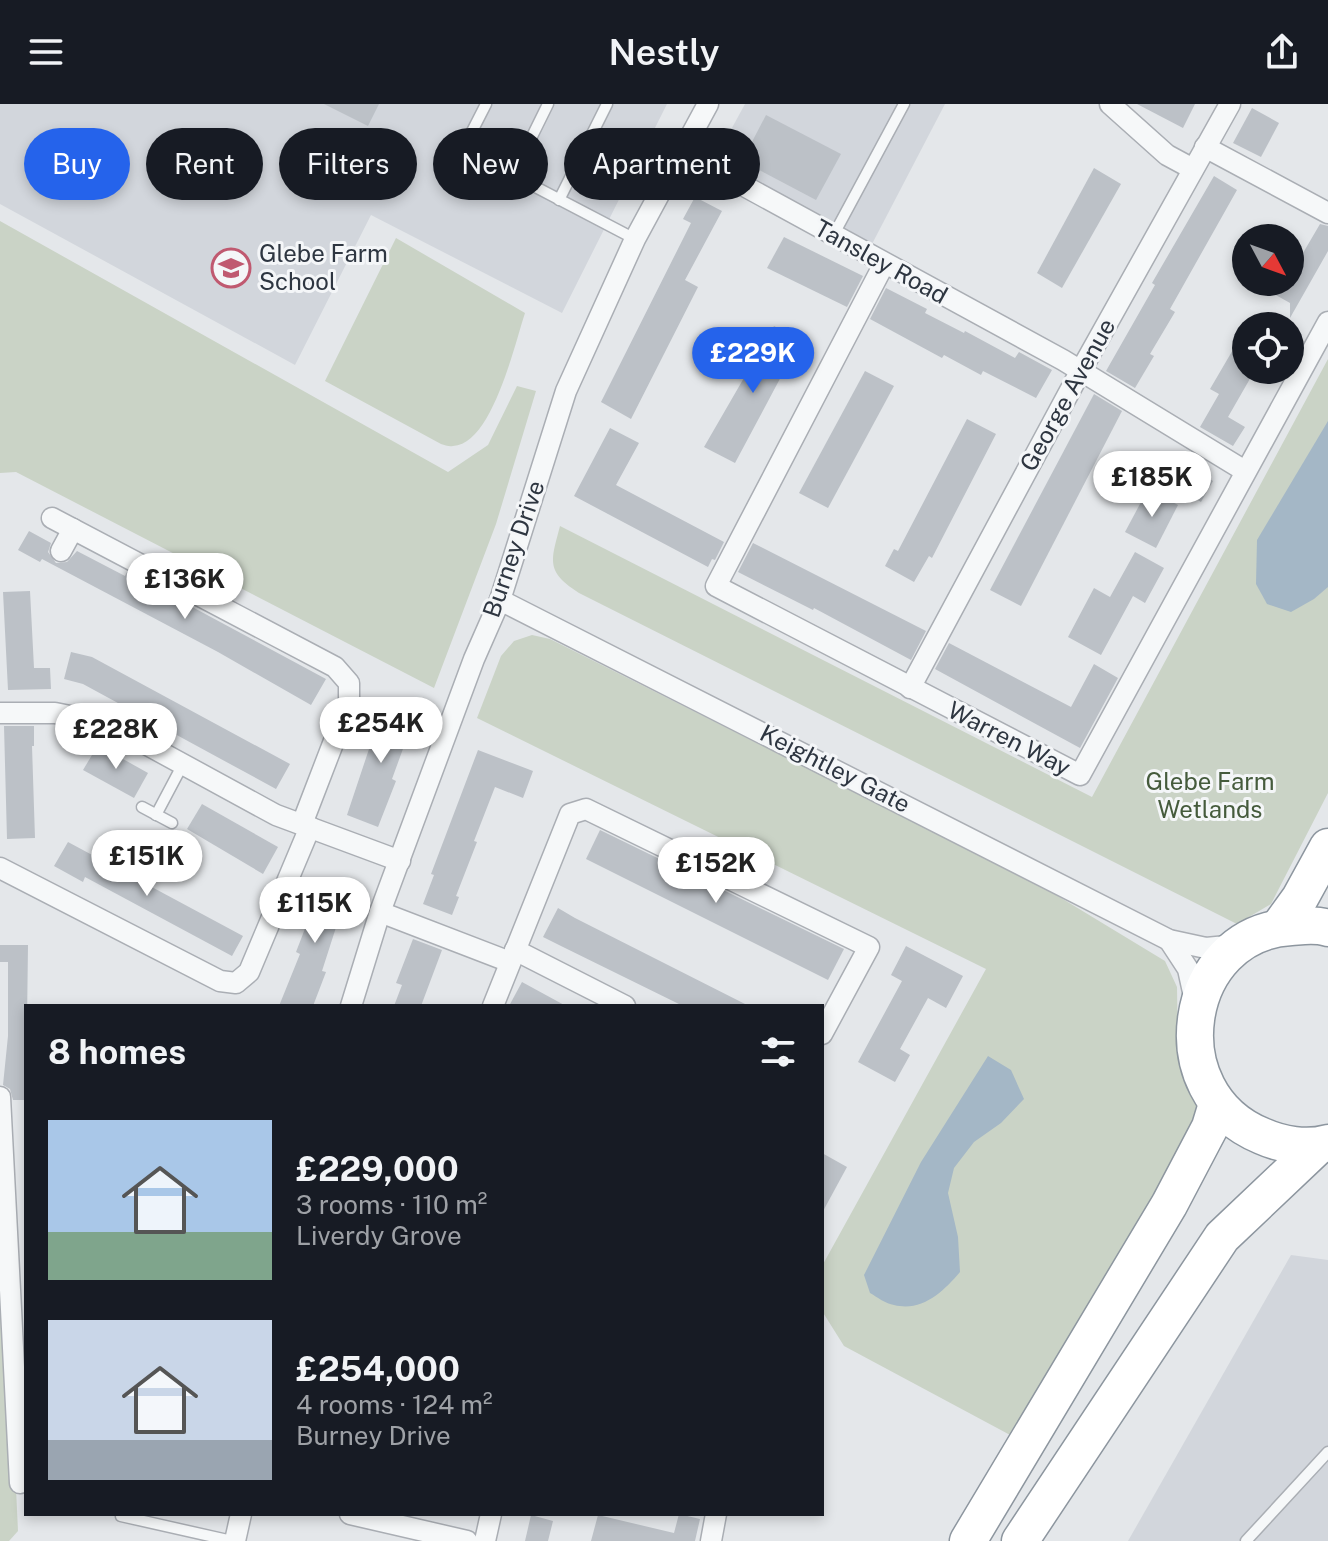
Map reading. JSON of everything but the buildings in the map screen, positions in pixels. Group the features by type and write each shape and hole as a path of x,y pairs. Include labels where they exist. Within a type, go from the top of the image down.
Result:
{"highway":[{"path":"1279,927 1300,898 1328,847"},
{"path":"968,1541 1169,1205 1213,1115 1194,1042 1197,1009 1206,984 1221,962 1259,934 1279,927 1318,925 1328,928"},
{"path":"1213,1115 1280,1144 1323,1144"},
{"path":"1020,1541 1222,1237 1286,1173 1323,1144"}],"street":[{"name":"Burney Drive","path":"695,128 708,104"},
{"path":"1110,104 1167,155 1193,169"},
{"name":"George Avenue","path":"910,688 1080,372 1230,104"},
{"path":"1205,147 1328,213"},
{"name":"Tansley Road","path":"760,195 1080,372"},
{"name":"Burney Drive","path":"352,1004 380,912 474,659 500,600 566,391 635,239 656,200"},
{"name":"Warren Way","path":"884,264 716,586 1080,775 1328,322"},
{"path":"1080,372 1245,471"},
{"path":"0,868 220,981 236,983 249,972 306,826 349,702 349,683 335,667 52,518"},
{"path":"61,551 73,529"},
{"name":"Keightley Gate","path":"500,600 1169,940 1206,948 1241,945"},
{"path":"0,713 55,713 109,724 276,815 400,861"},
{"path":"494,1004 570,814 586,809 869,947 824,1030"},
{"path":"380,912 513,956 621,1004"},
{"path":"1169,940 1188,969 1197,1009"},
{"path":"0,1097 11,1203 22,1454 20,1483"},
{"path":"233,1541 240,1516"},
{"path":"359,1516 467,1541"},
{"path":"485,1541 491,1516"},
{"path":"711,1541 716,1516"}],"lane":[{"path":"474,128 486,104"},
{"path":"536,128 548,104"},
{"path":"559,200 607,104"},
{"path":"833,236 904,104"},
{"path":"548,194 635,239"},
{"path":"156,815 183,764"},
{"path":"142,807 172,823"},
{"path":"1246,1541 1328,1452"},
{"path":"121,1516 233,1541"}],"shaded area":[{"name":"Glebe Farm School","path":"0,104 667,104 655,128 564,128 564,200 619,200 562,313 371,215 295,365 0,204"},
{"path":"745,104 945,104 872,244 760,183 760,128 732,128"},
{"path":"1291,1255 1328,1260 1328,1541 1128,1541"}],"green space":[{"path":"0,221 448,472 488,445 517,386 536,391 496,524 434,688 16,472 0,473"},
{"path":"396,238 525,313 508,368 490,411 467,441 453,446 441,444 325,381"},
{"name":"Glebe Farm Wetlands","path":"1328,359 1328,793 1271,904 1237,924 579,593 560,578 553,564 560,526 1092,797"},
{"path":"532,635 550,639 1038,884 1165,961 1177,987 1178,1057 1203,1115 1012,1436 844,1346 824,1314 824,1262 986,969 477,718 501,656 514,641"},
{"path":"0,1208 3,1208 18,1531 9,1541 0,1541"}],"water":[{"path":"1328,421 1328,587 1291,612 1267,604 1256,584 1257,540"},
{"path":"988,1056 1011,1070 1024,1099 1001,1123 974,1142 954,1168 948,1193 958,1237 960,1272 939,1293 923,1303 904,1306 888,1303 870,1293 864,1275 921,1162"}],"place":[{"name":"Glebe Farm School","path":"231,268"}]}
